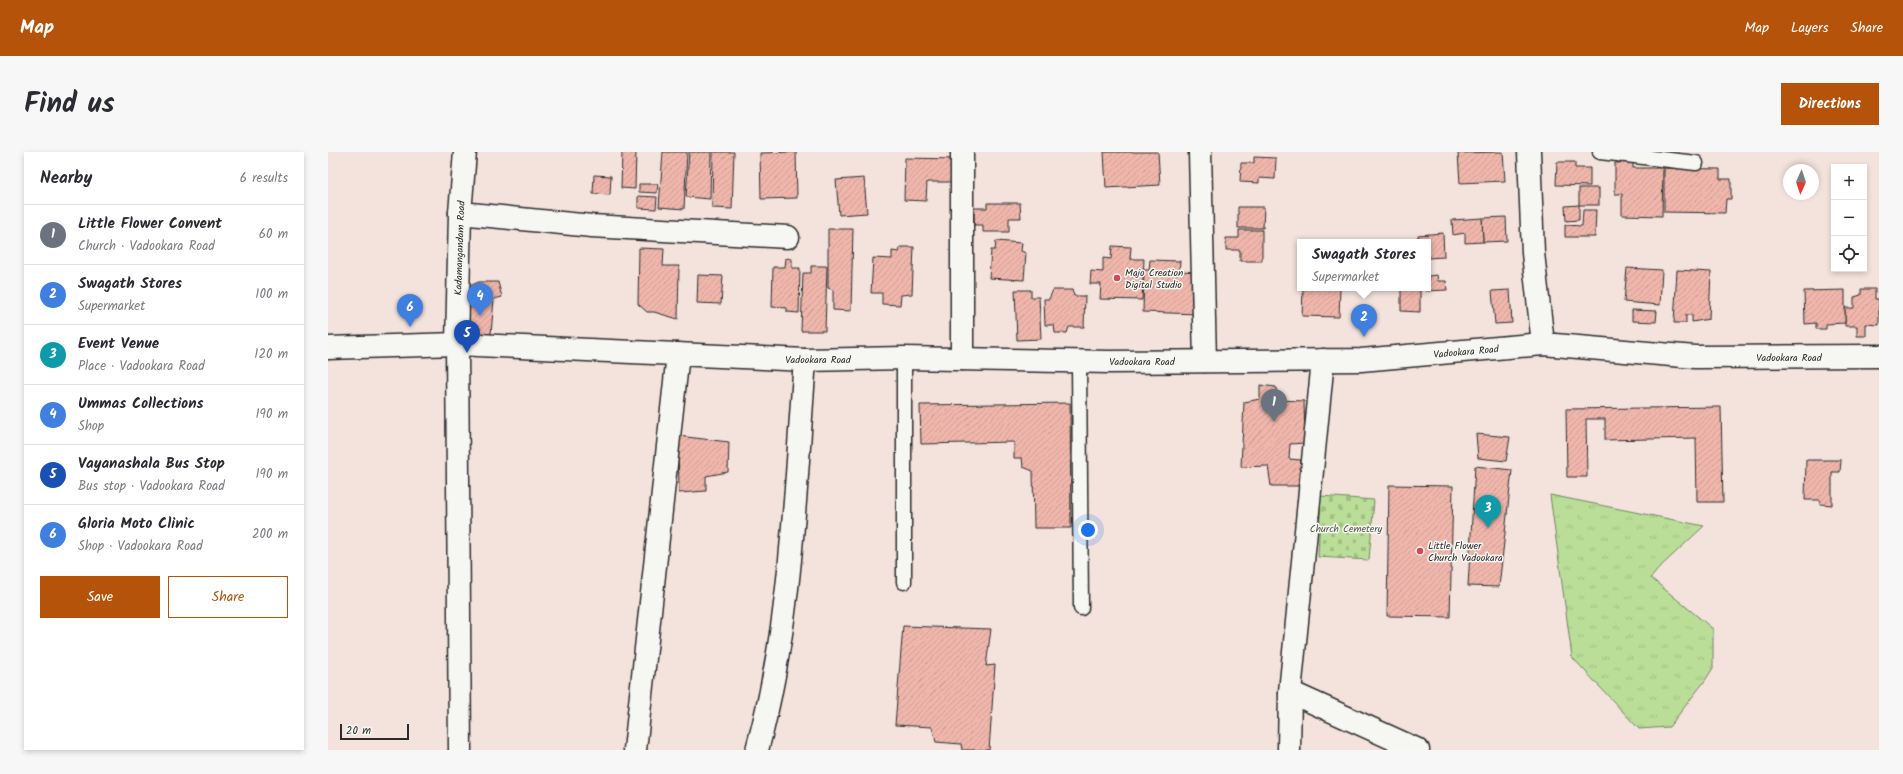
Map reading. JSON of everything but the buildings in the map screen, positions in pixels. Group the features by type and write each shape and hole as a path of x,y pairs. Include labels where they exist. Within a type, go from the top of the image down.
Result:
{"street":[{"name":"Kadamangandam Road","path":"460,750 457,344 460,213 465,152"},
{"path":"962,152 962,359"},
{"path":"1200,152 1205,361"},
{"path":"1529,152 1533,253 1543,344"},
{"path":"460,213 592,226 788,237"},
{"name":"Vadookara Road","path":"328,348 457,344 805,360 904,358 1079,361 1205,361 1361,360 1543,344 1695,358 1879,356"},
{"path":"636,750 678,354"},
{"path":"757,750 765,722 788,592 805,360"},
{"path":"1289,750 1290,692 1323,360"},
{"path":"1290,692 1418,750"}],"lane":[{"path":"1600,152 1696,163"},
{"path":"904,358 904,582"},
{"path":"1079,361 1081,608"}],"green space":[{"path":"1550,495 1704,526 1660,567 1651,578 1713,629 1713,668 1669,727 1639,729 1572,657"},
{"name":"Church Cemetery","path":"1321,496 1374,500 1369,560 1318,557"}],"place":[{"name":"Majo Creation Digital Studio","path":"1117,278"},
{"name":"Ummas Collections","path":"480,316"},
{"name":"Gloria Moto Clinic","path":"410,327"},
{"name":"Swagath Stores","path":"1364,337"},
{"name":"Vayanashala Bus Stop","path":"467,353"},
{"name":"Little Flower Convent","path":"1274,422"},
{"name":"Event Venue","path":"1488,528"},
{"name":"Little Flower Church Vadookara","path":"1420,551"}]}
